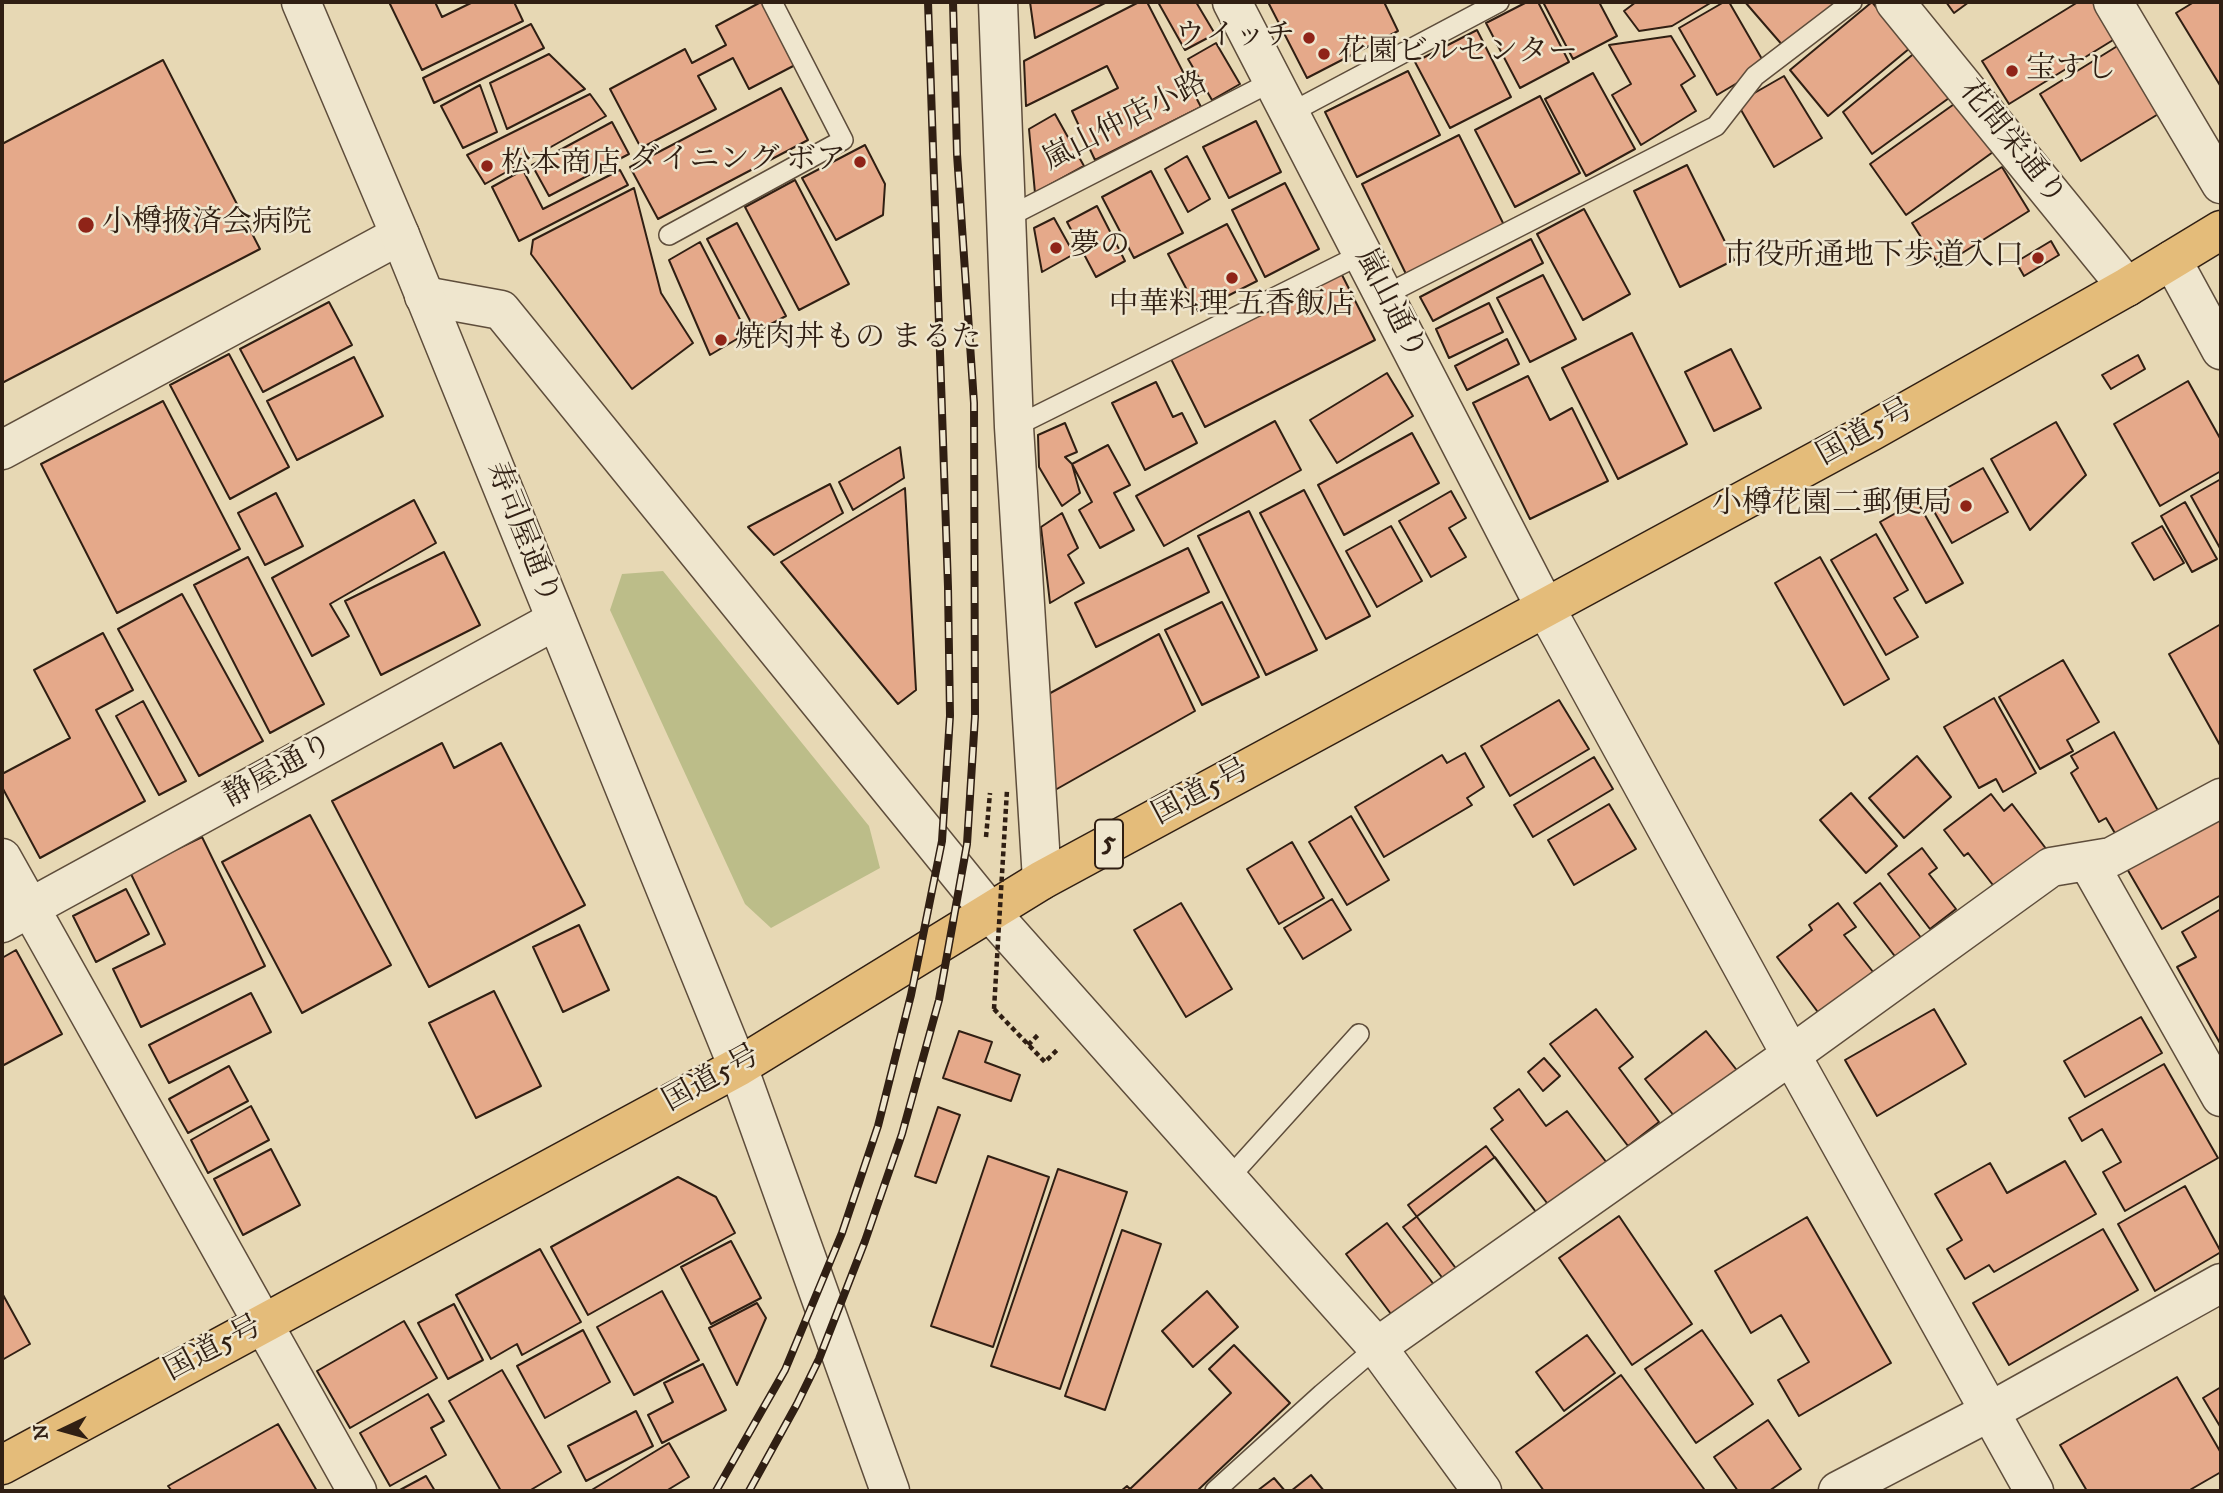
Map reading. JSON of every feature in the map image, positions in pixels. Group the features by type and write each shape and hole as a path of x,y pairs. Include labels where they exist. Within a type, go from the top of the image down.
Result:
{"highway":[{"name":"国道5号","path":"2,1465 738,1067 1042,880 1870,432 2127,287 2221,230"}],"street":[{"name":"寿司屋通り","path":"302,2 738,1067 890,1491"},
{"path":"998,2 1014,426 1042,880"},
{"name":"嵐山通り","path":"1232,2 1546,609 2035,1491"},
{"name":"花間栄通り","path":"1895,2 2127,287"},
{"path":"2113,2 2221,184"},
{"path":"2,450 400,236"},
{"path":"2172,260 2221,350"},
{"path":"424,296 501,310 990,912 1228,1179 1482,1491"},
{"name":"静屋通り","path":"15,916 556,620"},
{"path":"1369,1354 2051,867 2111,857 2221,798"},
{"path":"2,858 15,916 262,1324 357,1491"},
{"path":"2088,862 2221,1097"},
{"path":"1838,1491 1991,1411 2221,1283"}],"lane":[{"path":"669,235 843,140 772,2"},
{"name":"嵐山仲店小路","path":"1006,218 1499,2"},
{"path":"1384,296 1716,126 1755,76 1853,2"},
{"path":"1014,426 1362,254"},
{"path":"1228,1179 1359,1034"},
{"path":"1215,1491 1369,1354"}],"path":[{"path":"1007,790 994,1009 1045,1062 1064,1044"}],"green space":[{"path":"663,571 869,826 880,868 771,928 745,904 610,610 622,574"}],"building":[{"path":"389,2 435,2 442,17 473,2 514,2 523,21 422,70"},
{"path":"761,2 768,2 799,63 749,89 733,58 698,76 716,109 641,148 610,89 685,49 692,63 726,45 716,26"},
{"path":"1030,2 1107,2 1035,38"},
{"path":"1139,2 1147,2 1201,107 1095,160 1072,111 1118,88 1107,66 1026,106 1024,61"},
{"path":"1158,2 1196,2 1215,34 1185,50"},
{"name":"花園ビルセンター","path":"1268,2 1384,2 1398,31 1307,78"},
{"path":"1527,2 1538,2 1569,62 1520,88 1486,23"},
{"path":"1543,2 1599,2 1617,36 1573,59"},
{"path":"1636,2 1712,2 1672,26 1639,31 1624,11"},
{"path":"1724,2 1729,2 1766,66 1717,95 1679,28"},
{"path":"1745,2 1842,2 1784,47"},
{"path":"1872,2 1910,48 1828,116 1790,70"},
{"path":"1946,2 1969,2 1954,13"},
{"path":"2078,2 2096,2 2118,37 2009,104 1982,61"},
{"path":"2194,2 2221,2 2221,87 2176,13"},
{"path":"531,24 544,48 434,103 423,78"},
{"path":"1477,30 1511,97 1450,128 1415,62"},
{"path":"1671,36 1695,76 1681,85 1696,111 1641,145 1612,95 1631,84 1609,45"},
{"path":"1216,43 1240,84 1212,100 1188,59"},
{"path":"2119,45 2160,113 2081,161 2040,94"},
{"path":"1917,51 1949,98 1872,154 1843,112"},
{"path":"549,54 585,89 507,129 490,83"},
{"path":"163,60 260,249 2,383 2,144"},
{"path":"1408,71 1440,135 1357,177 1325,112"},
{"path":"1593,73 1635,149 1586,176 1545,99"},
{"path":"1784,76 1822,138 1774,167 1737,103"},
{"path":"480,85 497,132 463,148 441,106"},
{"path":"781,88 808,140 658,219 630,167"},
{"path":"590,94 606,116 485,184 467,155"},
{"path":"1540,96 1580,173 1515,207 1475,130"},
{"path":"1957,102 1993,152 1906,215 1870,164"},
{"path":"1055,114 1084,166 1035,193 1029,129"},
{"path":"1256,121 1281,172 1229,198 1203,147"},
{"path":"612,122 629,154 549,196 532,165"},
{"path":"1459,135 1504,225 1406,274 1362,184"},
{"path":"865,145 885,184 883,215 836,240 802,178"},
{"path":"1187,156 1210,199 1188,212 1165,169"},
{"path":"1687,165 1734,260 1680,287 1634,191"},
{"path":"2002,167 2029,211 1940,267 1912,223"},
{"path":"523,170 543,209 620,170 628,185 519,241 492,187"},
{"path":"1151,171 1183,233 1134,258 1102,197"},
{"path":"795,180 849,284 799,310 745,207"},
{"path":"1285,183 1319,249 1265,277 1232,210"},
{"path":"634,188 661,293 693,343 632,389 531,254 533,240"},
{"path":"1097,206 1125,261 1096,277 1067,222"},
{"path":"1584,209 1630,294 1583,320 1537,234"},
{"path":"1054,218 1074,254 1042,272 1034,228"},
{"path":"737,223 786,316 756,332 707,239"},
{"path":"1227,224 1257,281 1198,311 1168,254"},
{"path":"1531,239 1543,263 1433,321 1420,297"},
{"name":"市役所通地下歩道入口","path":"2051,241 2059,255 2024,276 2016,262"},
{"path":"700,242 747,333 710,355 669,260"},
{"path":"1341,273 1375,340 1205,427 1171,359"},
{"path":"1543,275 1576,339 1530,362 1497,298"},
{"path":"329,302 352,345 263,392 240,349"},
{"path":"1489,303 1503,332 1449,358 1436,329"},
{"path":"1632,333 1687,444 1618,479 1562,368"},
{"path":"1507,339 1519,364 1467,390 1455,366"},
{"path":"1731,349 1761,408 1714,431 1685,372"},
{"path":"229,354 289,467 230,499 170,385"},
{"path":"2138,355 2145,369 2111,389 2102,375"},
{"path":"354,357 383,416 297,460 267,401"},
{"path":"1387,373 1413,416 1337,463 1310,420"},
{"path":"1528,376 1550,420 1572,408 1608,481 1530,519 1473,403"},
{"path":"2188,381 2221,440 2221,471 2160,506 2114,424"},
{"path":"1156,382 1173,417 1182,413 1197,443 1145,470 1112,403"},
{"path":"163,401 240,549 117,613 41,464"},
{"path":"1275,421 1301,470 1164,546 1136,496"},
{"path":"2056,422 2086,475 2030,530 1991,459"},
{"path":"1065,423 1077,452 1065,457 1072,464 1080,493 1062,506 1039,467 1038,435"},
{"path":"1412,433 1439,483 1344,535 1318,485"},
{"path":"1108,445 1130,485 1114,493 1134,530 1100,548 1079,510 1092,502 1072,464"},
{"path":"900,447 904,478 853,510 839,482"},
{"path":"1983,468 2008,512 1952,543 1927,499"},
{"path":"2221,479 2221,550 2191,496"},
{"path":"830,484 843,513 774,555 748,527"},
{"path":"905,488 916,690 898,704 781,562"},
{"path":"1304,490 1370,616 1326,639 1260,513"},
{"path":"1451,491 1466,518 1449,528 1466,557 1431,577 1399,521"},
{"path":"276,493 303,546 265,565 238,513"},
{"path":"414,500 436,543 330,604 349,636 312,656 272,578"},
{"path":"1917,501 1963,583 1926,603 1880,522"},
{"path":"2185,502 2217,559 2192,572 2161,516"},
{"path":"1249,511 1317,650 1266,675 1198,536"},
{"path":"1062,513 1078,548 1068,555 1084,583 1050,603 1041,527"},
{"path":"1391,526 1422,581 1377,607 1346,551"},
{"path":"2162,526 2184,563 2154,580 2132,543"},
{"path":"1876,534 1908,590 1894,598 1918,637 1886,655 1831,560"},
{"path":"1188,548 1209,592 1096,647 1075,603"},
{"path":"444,552 480,625 381,675 345,601"},
{"path":"248,557 324,704 270,733 194,585"},
{"path":"1820,557 1889,679 1844,705 1775,583"},
{"path":"182,594 263,741 199,776 118,629"},
{"path":"1222,602 1259,677 1202,705 1165,630"},
{"path":"2221,624 2221,747 2169,654"},
{"path":"103,633 133,690 96,710 145,801 40,858 2,787 2,774 70,738 34,670"},
{"path":"1159,634 1195,711 1048,794 1043,697"},
{"path":"2063,660 2099,722 2067,740 2073,751 2040,769 1999,697"},
{"path":"1994,698 2036,773 2003,792 1996,779 1979,788 1944,727"},
{"path":"1559,700 1589,749 1510,796 1481,746"},
{"path":"143,701 186,781 159,795 116,716"},
{"path":"2114,732 2161,816 2119,840 2106,818 2099,822 2071,773 2078,768 2071,756"},
{"path":"442,743 454,768 501,743 585,905 429,987 332,801"},
{"path":"1465,753 1484,787 1467,798 1472,805 1384,857 1355,807 1442,755 1447,763"},
{"path":"1917,756 1951,797 1904,838 1869,798"},
{"path":"1594,757 1613,789 1533,837 1514,805"},
{"path":"1851,793 1897,846 1866,873 1820,820"},
{"path":"1991,794 2004,811 2012,804 2047,850 1996,889 1968,853 1964,856 1944,830"},
{"path":"1609,804 1636,849 1574,885 1548,840"},
{"path":"2221,813 2221,895 2162,929 2126,867"},
{"path":"310,815 391,965 302,1013 222,862"},
{"path":"1351,816 1389,880 1347,905 1309,842"},
{"path":"202,837 265,966 141,1027 113,969 165,944 130,872"},
{"path":"1292,842 1324,898 1279,924 1247,869"},
{"path":"1922,848 1937,868 1929,874 1956,909 1930,929 1888,874"},
{"path":"1880,883 1922,939 1897,959 1854,903"},
{"path":"126,889 149,934 96,962 73,916"},
{"path":"1332,899 1351,930 1303,959 1284,928"},
{"path":"1181,903 1232,989 1186,1017 1134,930"},
{"path":"1838,903 1856,927 1844,935 1877,977 1823,1019 1777,957 1812,930 1809,925"},
{"path":"2221,909 2221,1045 2177,967 2196,957 2182,932"},
{"path":"579,925 609,990 563,1012 533,947"},
{"path":"16,950 62,1034 2,1066 2,958"},
{"path":"494,991 541,1086 476,1118 429,1023"},
{"path":"251,993 271,1032 169,1083 149,1045"},
{"path":"1596,1009 1633,1057 1619,1068 1659,1122 1628,1146 1550,1044"},
{"path":"1934,1009 1966,1064 1877,1116 1845,1060"},
{"path":"2141,1017 2162,1053 2085,1097 2064,1061"},
{"path":"959,1031 992,1042 985,1062 1020,1075 1011,1101 943,1078"},
{"path":"1706,1031 1739,1073 1678,1121 1645,1079"},
{"path":"1544,1058 1560,1076 1543,1091 1528,1072"},
{"path":"2164,1064 2218,1158 2125,1211 2103,1172 2121,1162 2102,1129 2082,1141 2069,1118"},
{"path":"229,1066 248,1101 188,1133 169,1099"},
{"path":"1519,1089 1546,1126 1567,1111 1607,1163 1550,1207 1491,1129 1503,1120 1494,1108"},
{"path":"251,1106 269,1140 208,1173 191,1140"},
{"path":"938,1107 960,1115 936,1183 915,1176"},
{"path":"1486,1146 1542,1220 1464,1279 1408,1205"},
{"path":"271,1149 300,1205 243,1235 214,1179"},
{"path":"988,1156 1049,1177 993,1347 931,1326"},
{"path":"1495,1157 1542,1220 1451,1289 1403,1227"},
{"path":"2065,1161 2096,1214 1994,1272 1989,1265 1965,1279 1947,1249 1962,1240 1935,1194 1990,1163 2007,1193"},
{"path":"1058,1169 1127,1192 1060,1389 991,1366"},
{"path":"678,1177 716,1197 735,1233 588,1315 551,1247"},
{"path":"2185,1186 2221,1252 2155,1291 2118,1224"},
{"path":"1619,1216 1692,1324 1632,1365 1559,1258"},
{"path":"1807,1217 1891,1363 1799,1416 1778,1380 1809,1362 1781,1315 1751,1333 1715,1271"},
{"path":"1387,1223 1435,1286 1394,1318 1346,1254"},
{"path":"2103,1229 2138,1290 2009,1365 1973,1303"},
{"path":"1122,1230 1161,1244 1105,1410 1065,1396"},
{"path":"731,1241 761,1298 711,1324 681,1267"},
{"path":"540,1249 581,1322 522,1355 517,1344 491,1359 456,1295"},
{"path":"662,1291 699,1360 634,1395 597,1327"},
{"path":"1207,1291 1238,1327 1193,1367 1162,1331"},
{"path":"2,1293 30,1344 2,1360"},
{"path":"757,1303 766,1318 737,1385 709,1328"},
{"path":"454,1304 483,1360 448,1379 418,1323"},
{"path":"404,1321 437,1378 350,1428 317,1371"},
{"path":"583,1330 610,1382 545,1418 517,1366"},
{"path":"1702,1330 1753,1404 1696,1443 1645,1369"},
{"path":"1587,1335 1615,1373 1564,1411 1536,1372"},
{"path":"1234,1345 1290,1403 1197,1491 1121,1491 1127,1486 1130,1489 1231,1393 1209,1369"},
{"path":"703,1364 726,1410 662,1443 648,1415 673,1402 664,1383"},
{"path":"502,1370 561,1472 529,1491 501,1491 449,1401"},
{"path":"1621,1375 1704,1489 1544,1491 1516,1452"},
{"path":"2177,1377 2221,1453 2221,1472 2188,1491 2087,1491 2060,1445"},
{"path":"2221,1387 2221,1428 2203,1398"},
{"path":"428,1394 444,1421 431,1428 446,1455 390,1486 360,1433"},
{"path":"636,1411 653,1446 586,1481 568,1446"},
{"path":"1768,1420 1801,1469 1769,1491 1738,1491 1714,1457"},
{"path":"278,1424 317,1491 172,1491 168,1486"},
{"path":"669,1443 689,1477 666,1491 590,1491"},
{"path":"1311,1475 1324,1491 1291,1491"},
{"path":"426,1476 435,1491 398,1491"},
{"path":"1274,1478 1285,1491 1257,1491"}],"railway":[{"path":"716,1491 785,1370 842,1233 878,1126 911,995 942,841 950,716 948,587 928,2"},
{"path":"749,1491 819,1359 865,1241 902,1134 939,1000 967,844 975,717 974,403 957,154 953,2"}],"place":[{"name":"ウイッチ","path":"1309,38"},
{"name":"花園ビルセンター","path":"1324,54"},
{"name":"宝すし","path":"2012,71"},
{"name":"ダイニング ボア","path":"860,162"},
{"name":"松本商店","path":"487,166"},
{"name":"小樽掖済会病院","path":"86,225"},
{"name":"夢の","path":"1056,248"},
{"name":"市役所通地下歩道入口","path":"2038,258"},
{"name":"中華料理 五香飯店","path":"1232,278"},
{"name":"焼肉丼もの まるた","path":"721,340"},
{"name":"小樽花園二郵便局","path":"1966,506"}]}
